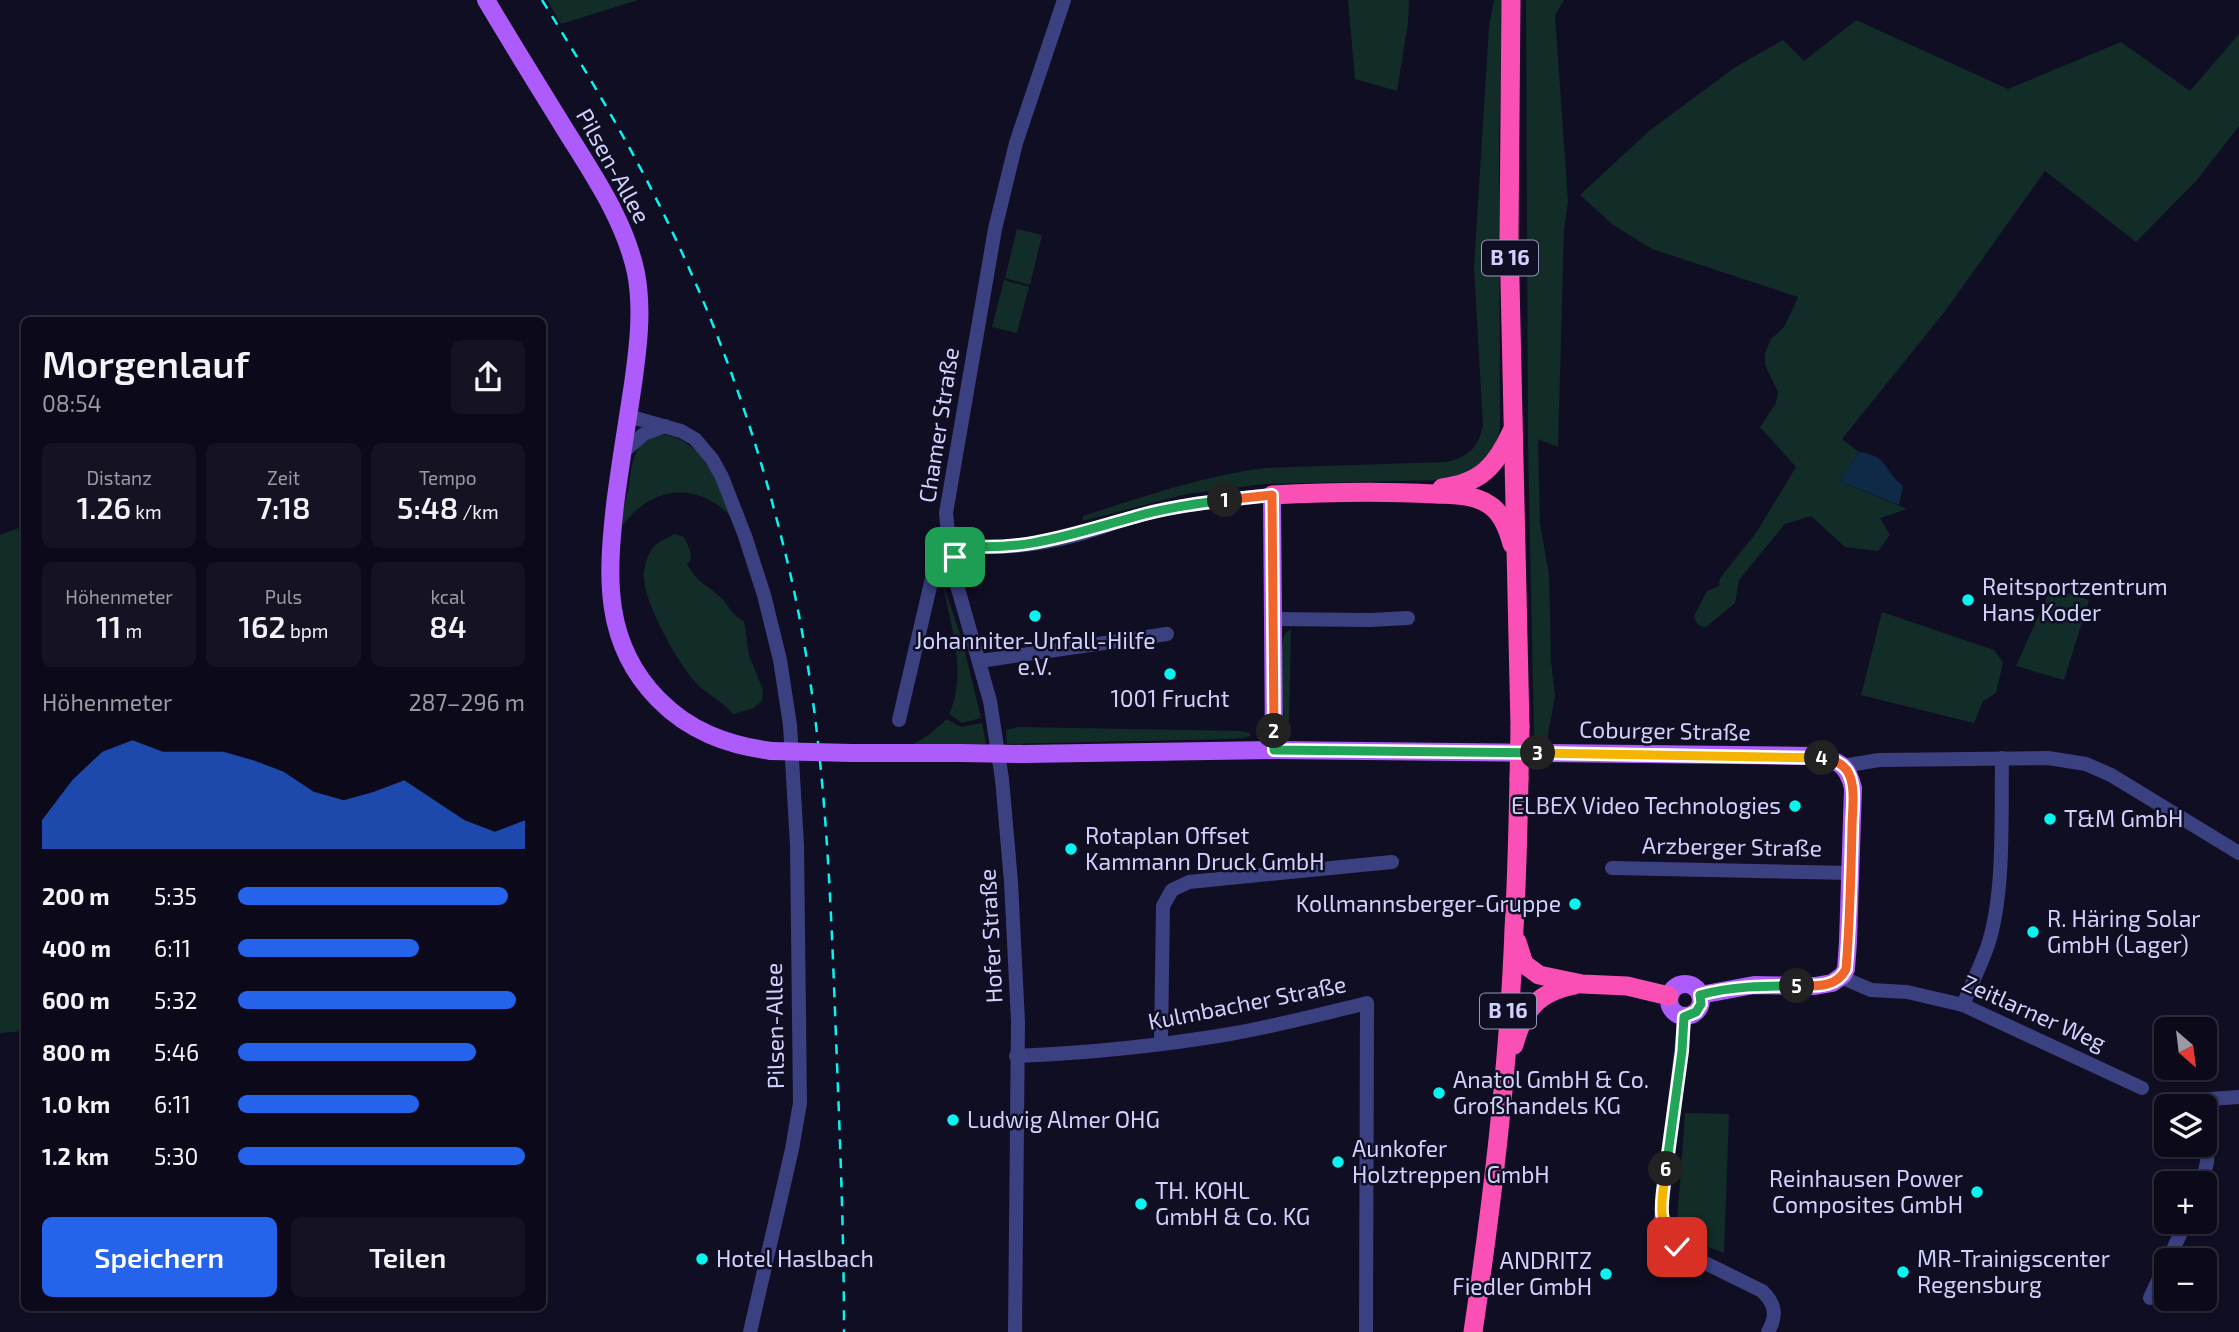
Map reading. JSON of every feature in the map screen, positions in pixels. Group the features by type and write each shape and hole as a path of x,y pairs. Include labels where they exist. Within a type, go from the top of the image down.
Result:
{"highway":[{"name":"B 16","path":"1473,1332 1503,1090 1514,931 1519,779 1509,237 1511,0"},
{"name":"B 16","path":"1414,493 1457,486 1476,479 1497,460 1514,426"},
{"path":"1272,495 1325,492 1414,493"},
{"name":"B 16","path":"1414,493 1467,496 1479,499 1496,510 1510,536 1517,569"},
{"name":"B 16","path":"1514,931 1524,964 1531,970 1551,979 1582,984"},
{"name":"B 16","path":"1503,1090 1518,1029 1532,1006 1556,990 1582,984"},
{"path":"1582,984 1627,986 1669,996"}],"main road":[{"name":"Pilsen-Allee","path":"485,0 597,181 629,247 639,297 638,349 610,551 609,588 618,632 626,654 650,691 680,718 711,737 744,747 771,751 1024,754 1274,750"},
{"path":"1272,495 1274,750"},
{"name":"Coburger Straße","path":"1274,750 1815,756 1833,760 1843,766"},
{"path":"1700,995 1754,985 1815,986 1832,983 1841,977 1846,969 1853,788 1849,774 1843,766"},
{"path":"1685,984 1694,987 1700,995 1701,1004 1696,1012 1684,1017 1671,1009 1669,996 1676,987 1685,984"}],"street":[{"name":"Chamer Straße","path":"959,545 948,533 946,513 995,229 1016,143 1064,0"},
{"name":"Pilsen-Allee","path":"628,416 664,426 695,439 712,459 746,536 771,619 786,694 797,813 801,1071 797,1125 750,1332"},
{"path":"622,453 644,434 664,426"},
{"path":"899,720 932,578 953,566 959,545 1001,547 1035,543 1077,535 1155,511 1272,495"},
{"name":"Hofer Straße","path":"953,566 990,701 1012,882 1018,1022 1015,1332"},
{"path":"1274,620 1408,618"},
{"path":"980,661 1167,634"},
{"path":"1963,1005 1988,945 1998,894 2002,758"},
{"path":"1843,766 1879,760 2067,760 2099,769 2239,853"},
{"path":"1161,1045 1163,906 1172,890 1189,882 1392,862"},
{"name":"Arzberger Straße","path":"1612,868 1851,873"},
{"name":"Zeitlarner Weg","path":"1841,977 1871,990 1907,992 1963,1005 2142,1088"},
{"name":"Kulmbacher Straße","path":"1017,1056 1081,1054 1161,1045 1254,1029 1367,1003 1366,1332"},
{"path":"1684,1017 1661,1219 1666,1234 1677,1247 1762,1291 1769,1298 1774,1308 1773,1323 1768,1332"},
{"path":"2205,1171 2211,1099 2239,1097"},
{"path":"2150,1298 2154,1289"}],"green space":[{"path":"547,0 638,0 561,24"},
{"path":"1348,0 1409,0 1397,91 1355,79"},
{"path":"1494,0 1502,0 1499,142 1500,428 1498,440 1481,468 1444,480 1264,484 1187,494 1083,521 1083,516 1150,495 1241,472 1264,468 1445,462 1460,458 1479,440 1483,425 1474,268 1489,26"},
{"path":"1526,0 1564,0 1555,15 1568,202 1564,229 1558,447 1538,439 1540,524 1549,575 1551,661 1555,696 1547,740 1534,740 1528,442"},
{"path":"1856,20 2008,89 2121,42 2190,91 2239,34 2239,126 2196,181 2136,242 2045,171 1946,310 1842,439 1859,452 1840,481 1907,509 1880,518 1890,535 1878,551 1845,547 1811,516 1785,524 1739,580 1735,603 1706,627 1701,626 1694,616 1707,591 1719,586 1720,578 1756,533 1796,467 1760,427 1776,403 1778,392 1765,365 1765,353 1771,339 1784,327 1798,297 1652,249 1613,225 1580,195 1649,131 1734,68 1783,40 1804,61"},
{"path":"1017,229 1042,235 1030,285 1005,278"},
{"path":"1004,280 1029,287 1017,333 992,327"},
{"path":"661,434 688,444 699,454 715,478 733,519 719,506 704,498 689,493 674,493 659,496 645,504 620,529 632,463 638,449 643,443"},
{"path":"21,527 21,1031 0,1033 0,535"},
{"path":"674,534 684,537 691,559 687,564 695,576 744,621 749,655 763,690 762,701 752,709 733,714 699,686 683,665 657,620 646,592 645,568 654,547"},
{"path":"943,584 963,643 981,718 962,723 949,714 957,683 957,666"},
{"path":"2051,588 2089,600 2064,680 2016,666"},
{"path":"1882,612 1994,650 2003,663 1996,693 1983,701 1974,723 1861,695"},
{"path":"1291,629 1289,720 1286,728 1282,697 1282,645 1286,632"},
{"path":"947,719 961,727 982,723 986,744 912,745"},
{"path":"1018,727 1241,731 1250,733 1250,736 1226,739 1007,744 1006,730"},
{"path":"1685,1113 1729,1114 1724,1253 1691,1239 1677,1223"}],"water":[{"path":"1859,452 1881,460 1903,486 1899,505 1840,481"}],"railway":[{"path":"542,0 631,150 694,280 724,352 750,427 796,598 815,715 826,833 840,1131 844,1332"}],"place":[{"name":"Reitsportzentrum Hans Koder","path":"1968,600"},
{"name":"Johanniter-Unfall-Hilfe e.V.","path":"1035,616"},
{"name":"1001 Frucht","path":"1170,674"},
{"name":"ELBEX Video Technologies","path":"1795,806"},
{"name":"T&M GmbH","path":"2050,819"},
{"name":"Rotaplan Offset Kammann Druck GmbH","path":"1071,849"},
{"name":"Kollmannsberger-Gruppe","path":"1575,904"},
{"name":"R. Häring Solar GmbH (Lager)","path":"2033,932"},
{"name":"Anatol GmbH & Co. Großhandels KG","path":"1439,1093"},
{"name":"Ludwig Almer OHG","path":"953,1120"},
{"name":"Aunkofer Holztreppen GmbH","path":"1338,1162"},
{"name":"Reinhausen Power Composites GmbH","path":"1977,1192"},
{"name":"TH. KOHL GmbH & Co. KG","path":"1141,1204"},
{"name":"Hotel Haslbach","path":"702,1259"},
{"name":"MR-Trainigscenter Regensburg","path":"1903,1272"},
{"name":"ANDRITZ Fiedler GmbH","path":"1606,1274"}],"route":[{"path":"955,557 959,545 1001,547 1035,543 1077,535 1155,511 1272,495 1274,750 1815,756 1833,760 1843,766 1849,774 1853,788 1846,969 1843,975 1832,983 1815,986 1754,985 1700,995 1699,1008 1693,1015 1684,1017 1661,1219 1666,1234 1677,1247"}]}
